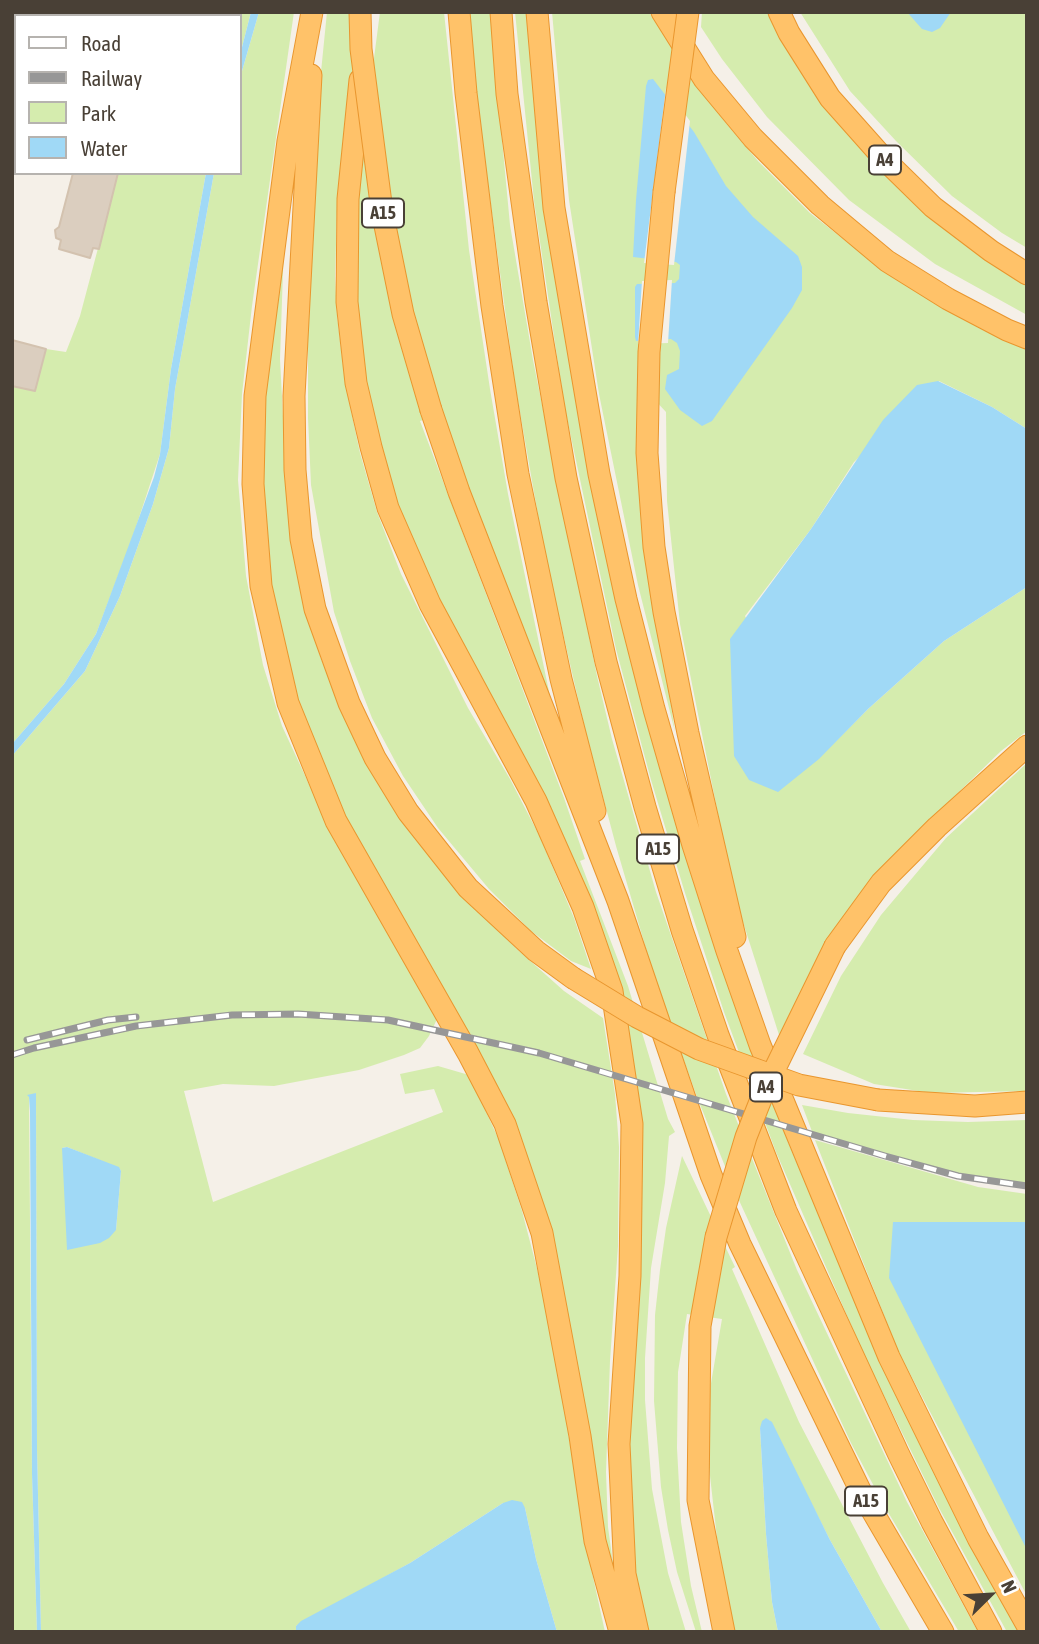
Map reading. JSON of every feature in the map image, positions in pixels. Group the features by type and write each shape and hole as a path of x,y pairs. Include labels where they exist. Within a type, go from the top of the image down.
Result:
{"highway":[{"path":"312,12 311,91 294,396 295,470 300,525 315,609 349,702 374,758 408,812 468,888 536,951 573,978 637,1017 699,1049 799,1085 878,1100 975,1106 1027,1102"},
{"path":"312,12 288,141 255,396 253,484 261,586 288,703 336,821 468,1052 505,1124 538,1221 562,1332 595,1541 620,1632"},
{"name":"A15","path":"360,12 361,49 383,211 403,314 431,410 459,492 618,901 711,1175 740,1244 860,1490 943,1632"},
{"name":"A15","path":"371,12 360,79 348,199 347,302 356,383 371,447 388,508 430,604 536,801 583,907 612,990 622,1045 632,1124 632,1200 619,1444 625,1574 638,1632"},
{"name":"A15","path":"459,12 492,306 518,474 561,679 618,901"},
{"name":"A15","path":"501,12 507,94 534,289 566,478 606,662 649,819 718,1035 786,1212 899,1455 991,1632"},
{"name":"A15","path":"537,12 554,208 599,474 626,599 693,845 760,1045 889,1357 978,1538 1027,1625"},
{"path":"662,12 704,79 752,138 820,205 887,261 948,299 1027,338"},
{"path":"677,12 708,69 752,138"},
{"name":"A15","path":"688,12 655,276 649,352 648,453 654,547 688,733 760,1045"},
{"name":"A4","path":"779,12 789,33 830,97 886,161 933,207 990,251 1027,274"},
{"name":"A4","path":"724,1632 698,1500 700,1326 716,1237 746,1137 785,1045 835,946 881,883 937,827 1027,746"}],"green space":[{"path":"251,12 242,47 242,14 158,14"},
{"path":"259,12 294,12 242,394 238,480 246,576 263,665 282,726 327,823 439,1015 420,1048 359,1070 274,1086 223,1084 184,1091 213,1202 443,1112 434,1089 405,1094 400,1074 438,1066 469,1075 499,1140 522,1211 547,1307 591,1568 605,1632 557,1632 525,1508 503,1503 410,1563 296,1626 296,1632 41,1632 37,1449 36,1093 29,1097 32,1474 37,1632 12,1632 12,756 85,671 120,596 153,504 169,448 175,389 214,175 242,175 242,71","holes":["67,1147 121,1171 116,1230 62,1148"]},
{"path":"327,12 361,12 346,118 337,212 335,276 345,382 360,453 377,512 401,574 468,708 540,837 574,918 591,969 571,961 531,931 489,889 438,828 403,776 372,718 334,612 311,485 308,418 308,281 317,112"},
{"path":"380,12 444,12 469,250 490,389 508,494 552,706 439,415 420,421 564,798 585,859 580,861 628,986 668,1119 675,1132 669,1136 665,1183 651,1268 645,1400 652,1489 668,1573 686,1632 643,1632 625,1496 635,1267 614,984 432,599 375,442 354,304 354,212"},
{"path":"465,12 490,12 510,225 533,360 597,676 612,739 656,892 726,1094 797,1270 907,1502 978,1632 959,1632 885,1507 851,1443 737,1196 697,1097 656,983 585,729 545,555 515,384"},
{"path":"515,12 530,12 562,300 738,1008 790,1147 878,1352 951,1503 1019,1632 1007,1632 939,1508 865,1357 776,1152 724,1012 685,893 616,649 564,404 534,201"},
{"path":"552,12 649,12 697,86 730,128 758,161 810,213 883,270 1027,348 1027,429 992,407 939,381 854,462 811,529 745,616 819,758 868,709 944,641 1027,587 1027,731 1001,751 928,822 780,1038 734,894 680,624 667,501 666,412 637,381 637,453 647,544 675,732 638,585 599,394 569,200"},
{"path":"702,12 772,12 841,122 1027,283 1027,315 935,264 849,200 767,117 701,27"},
{"path":"800,12 1027,12 1027,248 952,196 896,141 850,91"},
{"path":"117,175 206,175 171,369 160,454 132,539 96,634 64,684 12,744 12,385 35,391 46,349 66,352 80,316"},
{"path":"285,213 280,359 287,493 307,611 321,659 341,708 403,821 435,864 463,897 518,950 564,991 603,1018 615,1094 619,1147 618,1246 606,1472 608,1527 619,1607 601,1529 540,1209 343,818 291,686 270,606 260,424"},
{"path":"1027,763 1027,1091 931,1093 874,1084 803,1054 841,976 881,915 946,838"},
{"path":"802,1105 913,1120 1027,1120 1027,1185 948,1172 813,1134"},
{"path":"815,1140 978,1187 1027,1194 1027,1596 898,1351"},
{"path":"682,1156 735,1267 732,1269 799,1422 911,1632 882,1632 830,1540 769,1420 760,1428 772,1602 778,1632 734,1632 717,1538 709,1467 710,1389 722,1319 687,1314 678,1372 677,1448 681,1522 691,1586 702,1632 696,1632 677,1572 668,1530 661,1487 654,1401 655,1315 660,1270"}],"water":[{"path":"251,12 259,12 242,71 242,47"},
{"path":"907,12 951,12 940,28 932,32 922,29"},
{"path":"653,79 694,132 726,186 753,217 798,256 802,267 802,290 792,308 712,421 702,426 680,410 665,389 667,375 679,369 680,351 677,343 671,339 636,341 635,337 635,287 637,284 675,283 679,279 680,265 676,262 633,257 646,86 648,80"},
{"path":"206,175 214,175 175,389 169,448 153,504 120,596 85,671 12,756 12,744 64,684 96,634 154,477 160,454 171,369"},
{"path":"938,381 992,407 1027,429 1027,587 944,641 868,709 819,759 778,792 749,780 734,756 730,639 811,529 883,420 917,385"},
{"path":"36,1093 37,1449 41,1632 37,1632 32,1474 30,1112 27,1095"},
{"path":"67,1147 119,1167 121,1171 116,1230 100,1243 67,1250 62,1148"},
{"path":"893,1222 1027,1222 1027,1550 889,1278"},
{"path":"766,1418 772,1422 830,1540 882,1632 778,1632 772,1602 766,1534 760,1428"},
{"path":"512,1500 522,1502 525,1508 557,1632 296,1632 296,1626 301,1621 410,1563 503,1503"}],"pier":[{"path":"666,88 690,121 674,265 644,263"},
{"path":"672,280 668,343 638,344 642,281"}],"building":[{"path":"72,175 118,175 99,249 93,248 90,258 59,249 61,240 56,238 55,230 59,227"},
{"path":"12,340 46,349 35,391 12,386"}],"railway":[{"path":"12,1055 136,1026 232,1015 298,1014 388,1020 539,1053 958,1176 1027,1186"},
{"path":"27,1040 108,1020 136,1017"}]}
